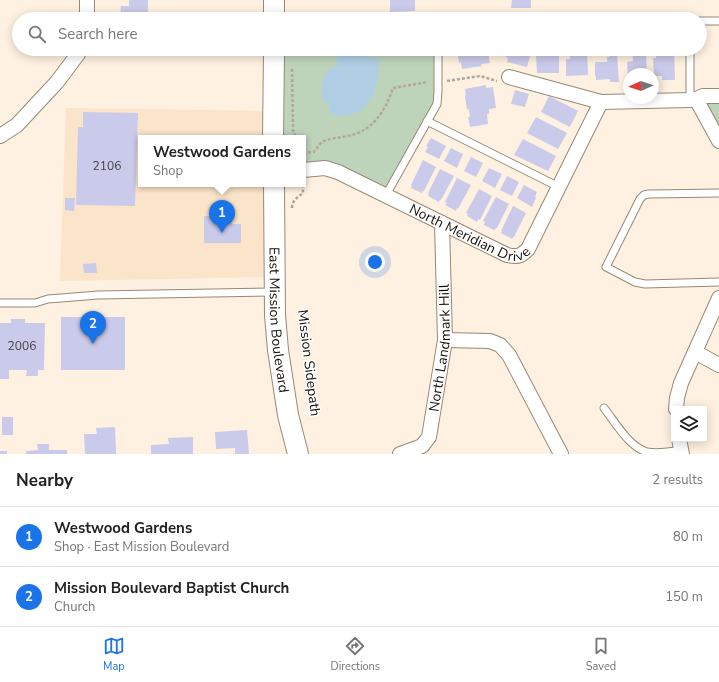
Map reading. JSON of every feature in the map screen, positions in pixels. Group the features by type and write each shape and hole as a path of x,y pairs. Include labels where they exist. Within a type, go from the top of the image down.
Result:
{"main road":[{"path":"274,0 274,12"},
{"path":"274,56 274,135"},
{"name":"East Mission Boulevard","path":"274,187 275,315 282,383 298,454"}],"street":[{"path":"87,0 87,12"},
{"path":"0,136 17,125 58,82 77,56"},
{"path":"509,77 601,102 693,99 703,96 719,96"},
{"path":"693,99 719,141"},
{"name":"North Meridian Drive","path":"306,170 325,168 338,172 507,255 516,256 523,254 528,250 601,102"},
{"name":"North Landmark Hill","path":"400,454 422,446 429,437 445,340 442,223"},
{"path":"676,406 681,383 719,298"},
{"path":"445,340 490,341 500,345 509,355 561,454"},
{"path":"696,352 719,365"}],"lane":[{"path":"707,21 719,21"},
{"path":"386,195 436,104 438,92 438,56"},
{"path":"690,56 693,99"},
{"path":"427,121 559,188"},
{"path":"719,193 644,195 640,199 606,267 635,282 645,284 719,282"},
{"path":"0,303 35,303 48,299 98,295 275,292"},
{"path":"604,408 625,436 635,446 647,452 659,453 681,448"}],"path":[{"path":"292,64 292,130 294,135"},
{"path":"306,153 314,152 324,141 363,131 371,125 383,111 393,88 480,76 484,76 502,83 509,77"},
{"path":"292,212 292,205 295,199 303,193 303,187"}],"shaded area":[{"path":"66,108 274,111 273,135 138,135 138,187 274,187 275,277 60,281"}],"green space":[{"path":"274,56 438,56 437,104 386,195 338,172 306,170 306,135 274,135"},
{"path":"703,96 719,96 719,141"}],"water":[{"path":"370,56 379,58 377,85 370,100 358,112 344,116 338,116 328,112 330,106 329,103 323,101 322,87 324,79 331,67 336,68 338,63 335,59 337,57"}],"building":[{"path":"129,0 148,0 148,12 121,12 121,6 129,6"},
{"path":"390,0 415,0 415,11 390,12"},
{"path":"512,0 531,0 531,8 511,8"},
{"path":"458,56 489,56 490,63 481,64 482,66 462,69 461,62 459,63"},
{"path":"530,56 527,67 507,62 508,58 506,57"},
{"path":"536,56 559,56 559,73 537,73"},
{"path":"570,56 587,56 588,75 566,76 566,59 570,59"},
{"path":"617,56 619,82 610,82 610,79 596,80 595,62 607,62 607,57"},
{"path":"633,56 646,56 647,68 627,68 627,62 633,61"},
{"path":"656,56 674,56 675,80 662,80 662,76 659,76 659,68 654,68 653,58 656,58"},
{"path":"486,85 486,88 493,87 496,108 489,109 489,114 487,114 488,124 470,127 468,117 470,117 469,109 467,110 465,89"},
{"path":"515,90 529,94 525,107 511,104"},
{"path":"549,96 578,111 570,127 541,112"},
{"path":"83,112 138,113 135,206 76,205 78,127 83,127"},
{"path":"536,117 567,133 558,149 527,133"},
{"path":"431,138 446,146 439,159 425,152 428,147 426,146"},
{"path":"523,139 556,156 548,171 514,155"},
{"path":"451,148 463,154 457,168 444,161"},
{"path":"471,157 483,163 476,177 464,171"},
{"path":"423,160 436,167 422,193 411,188 411,185"},
{"path":"489,168 502,174 495,188 482,181"},
{"path":"440,169 454,176 439,202 428,196 428,193"},
{"path":"507,176 519,182 512,196 500,190"},
{"path":"457,178 471,185 456,211 445,205 447,203 445,202"},
{"path":"524,185 537,192 532,207 517,198"},
{"path":"479,189 492,196 480,220 478,219 477,222 467,216 468,214 466,213"},
{"path":"496,197 509,204 497,228 494,230 484,225 485,222 483,221"},
{"path":"65,198 75,198 74,211 65,210"},
{"path":"513,206 526,213 512,239 501,233 501,231"},
{"path":"204,216 230,216 232,224 241,224 241,243 204,243"},
{"path":"96,263 97,273 84,273 83,264"},
{"path":"61,317 125,317 125,370 61,370"},
{"path":"11,319 25,319 25,323 45,323 44,370 38,370 38,376 26,376 27,370 9,370 9,379 0,379 0,323 11,323"},
{"path":"2,417 13,417 13,435 2,435"},
{"path":"115,427 116,454 85,454 84,434 97,434 96,428"},
{"path":"247,430 249,454 235,454 235,448 216,449 215,432"},
{"path":"193,437 193,454 151,454 151,445 169,444 168,438"},
{"path":"37,444 49,444 49,450 67,450 67,454 26,454 26,451 38,450"},
{"path":"0,451 7,451 7,454 0,454"}],"place":[{"name":"Westwood Gardens","path":"222,233"},
{"name":"Mission Boulevard Baptist Church","path":"93,344"}]}
